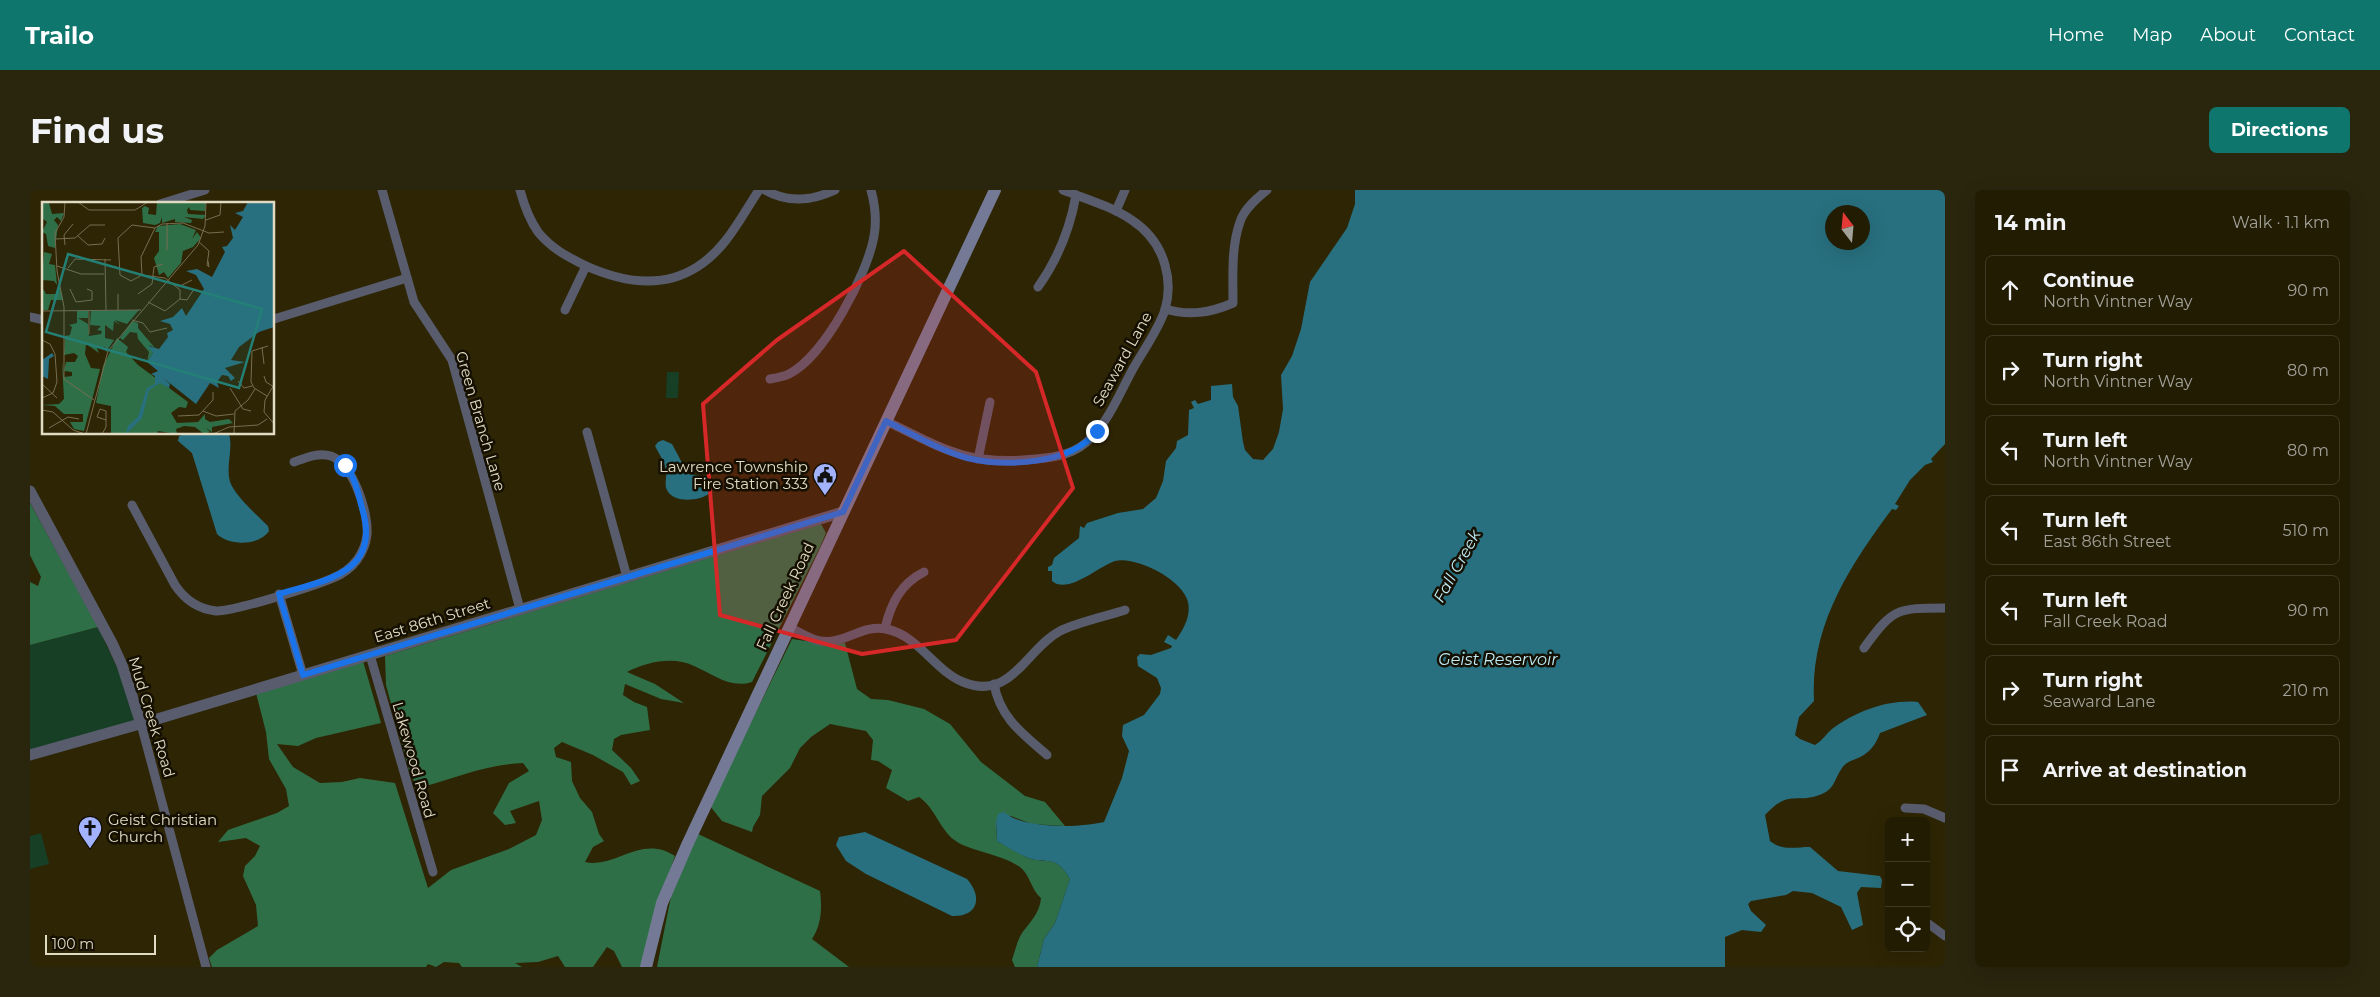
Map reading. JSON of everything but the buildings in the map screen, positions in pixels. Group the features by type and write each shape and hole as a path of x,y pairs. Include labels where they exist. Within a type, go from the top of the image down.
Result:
{"main road":[{"name":"Fall Creek Road","path":"646,967 662,903 688,842 995,190"}],"street":[{"path":"166,202 205,190"},
{"name":"Green Branch Lane","path":"382,190 417,308 452,360 520,609"},
{"path":"520,190 528,215 544,238 563,254 586,266 627,281 650,282 677,277 696,268 716,252 728,238 759,190"},
{"path":"765,190 780,196 804,199 818,197 835,190"},
{"path":"770,379 789,374 803,364 836,326 873,243 876,212 871,190"},
{"name":"Seaward Lane","path":"886,421 948,451 999,462 1057,457 1082,446 1101,426 1158,326 1165,309 1168,279 1161,252 1145,230 1132,219 1116,211 1063,190"},
{"path":"1116,211 1125,190"},
{"path":"1165,309 1196,313 1215,310 1233,303 1234,251 1240,221 1255,200 1267,190"},
{"path":"1038,287 1062,245 1076,195"},
{"path":"565,310 586,266"},
{"path":"275,319 407,278"},
{"path":"978,459 990,402"},
{"path":"587,432 628,577"},
{"path":"132,505 176,587 194,604 212,610 226,610 332,578 348,570 360,555 367,535 365,518 353,478 345,465 336,458 319,455 294,462"},
{"name":"Mud Creek Road","path":"30,491 122,665 141,724 206,967"},
{"name":"East 86th Street","path":"30,755 141,724 843,512"},
{"path":"885,628 890,609 898,594 909,582 924,572"},
{"path":"279,594 303,675"},
{"path":"1864,648 1883,622 1894,613 1911,608 1945,608"},
{"path":"789,627 815,640 828,642 871,628 885,628 909,638 960,680 980,686 994,684 1015,673 1047,639 1062,630 1125,610"},
{"name":"Lakewood Road","path":"370,655 433,872"},
{"path":"994,684 1001,708 1008,720 1047,755"},
{"path":"1905,808 1924,809 1945,818"},
{"path":"1930,925 1945,936"}],"highlighted area":[{"path":"904,251 1036,372 1073,488 956,640 862,654 720,615 703,404 777,340"}],"green space":[{"path":"667,372 679,372 678,398 666,398"},
{"path":"30,503 98,627 30,645 30,582 38,586 41,577 30,555"},
{"path":"821,524 826,533 820,547 752,682 736,684 694,666 677,661 651,663 627,672 655,684 684,703 661,699 625,684 623,695 647,707 650,730 621,735 614,739 612,750 631,768 640,781 631,785 623,772 593,755 562,742 554,748 556,757 571,762 572,781 580,798 592,812 599,834 604,841 593,847 585,862 603,862 639,850 648,849 662,850 675,856 656,912 643,967 622,967 614,951 607,947 593,967 565,967 558,956 538,962 515,963 522,967 462,967 459,963 444,962 436,967 428,964 426,967 212,967 209,958 217,950 258,926 256,905 243,876 245,866 255,856 260,846 246,838 218,842 228,830 277,813 289,806 286,789 269,759 266,732 256,693 363,661 381,723 316,738 298,746 277,744 293,767 320,783 342,782 360,778 395,783 428,888 451,870 509,849 536,835 542,820 539,801 510,811 516,823 505,825 493,813 509,783 529,771 523,763 483,769 418,788 410,774 386,685 385,656"},
{"path":"98,627 121,676 135,720 30,750 30,645"},
{"path":"792,639 826,644 845,643 857,689 871,699 888,700 924,709 950,724 981,762 1025,796 1045,802 1065,826 1032,824 1011,816 999,817 996,822 997,841 1026,857 1050,861 1059,865 1070,879 1055,923 1044,939 1037,967 1015,967 1012,960 1020,936 1039,908 1041,898 1027,875 1012,862 959,843 953,839 929,806 919,797 908,801 886,788 892,770 878,761 871,760 873,740 866,731 830,724 811,737 800,748 790,768 762,796 760,815 752,832 722,821 710,806"},
{"path":"41,833 49,864 30,869 30,836"},
{"path":"698,834 820,891 821,915 812,939 849,967 657,967 672,891"}],"water":[{"name":"Geist Reservoir","path":"1355,190 1945,190 1945,444 1931,459 1933,462 1925,465 1910,480 1895,504 1899,506 1896,510 1892,509 1847,575 1835,599 1818,648 1814,674 1814,701 1799,717 1795,735 1815,745 1832,729 1851,717 1884,704 1896,702 1918,702 1927,715 1880,733 1869,751 1844,766 1833,785 1824,793 1815,797 1788,799 1781,802 1765,815 1770,841 1775,844 1789,848 1810,847 1838,871 1880,876 1882,880 1881,888 1861,887 1857,893 1863,925 1852,930 1841,907 1812,893 1793,891 1786,895 1751,901 1748,904 1751,911 1766,925 1761,932 1742,930 1725,937 1725,967 1037,967 1044,939 1055,923 1070,879 1059,865 1050,861 1026,857 997,841 996,822 998,814 1004,812 1012,818 1024,822 1052,826 1104,822 1122,778 1129,751 1122,736 1123,725 1144,715 1160,694 1161,688 1157,678 1138,666 1137,657 1140,654 1151,655 1171,648 1172,646 1164,642 1168,635 1176,640 1182,631 1189,612 1188,602 1178,586 1158,571 1135,562 1115,561 1084,578 1066,584 1052,581 1052,571 1048,571 1048,567 1052,565 1054,558 1079,538 1080,526 1084,528 1087,523 1118,513 1143,509 1156,498 1163,481 1166,461 1176,448 1177,441 1188,435 1189,410 1194,408 1191,402 1195,400 1198,404 1211,400 1211,386 1232,384 1233,397 1238,406 1245,450 1253,459 1263,460 1273,449 1279,432 1283,409 1281,375 1292,356 1301,329 1310,282 1347,228 1355,204"},
{"path":"229,435 229,477 231,483 245,503 268,526 269,531 264,536 244,543 229,541 217,534 192,453 178,441 179,436"},
{"path":"663,440 672,444 688,474 707,477 710,493 700,498 687,500 675,498 670,494 666,488 664,464 655,446"},
{"path":"865,832 967,879 975,893 975,905 968,913 952,916 866,874 846,861 836,845 839,837"}],"place":[{"name":"Lawrence Township Fire Station 333","path":"825,496"},
{"name":"Geist Christian Church","path":"90,849"}],"route":[{"path":"345,465 351,472 366,523 366,542 358,560 338,576 279,594 303,675 843,512 886,421 941,448 967,458 999,462 1057,457 1067,454 1082,446 1097,431"}],"water label":[{"name":"Fall Creek","path":"1457,566"}]}
